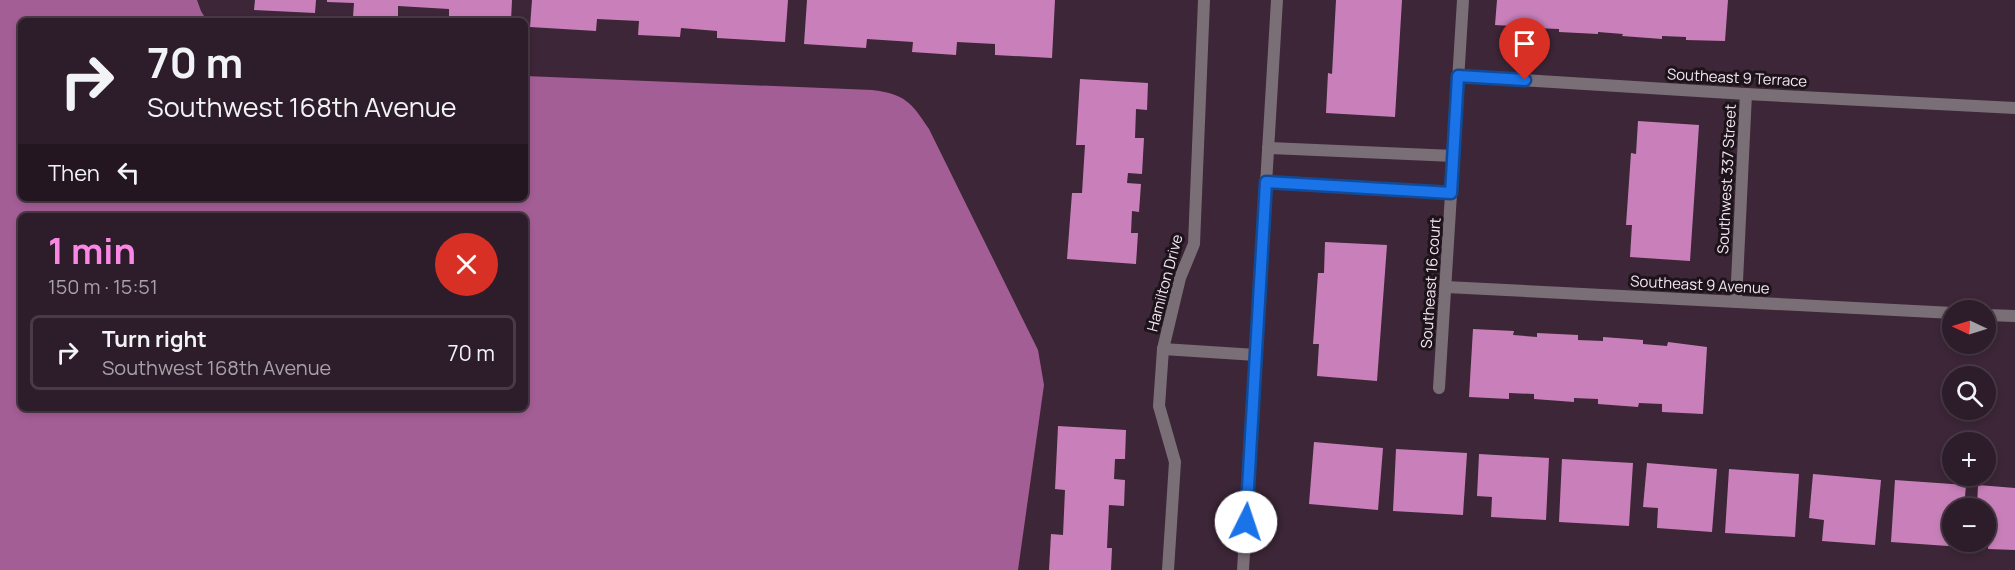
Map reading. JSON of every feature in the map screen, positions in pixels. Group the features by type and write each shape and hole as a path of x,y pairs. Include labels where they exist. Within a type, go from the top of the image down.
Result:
{"street":[{"name":"Hamilton Drive","path":"1168,570 1176,462 1159,406 1163,349 1180,278 1194,244 1204,0"},
{"path":"1243,570 1277,0"},
{"name":"Southeast 16 court","path":"1439,388 1463,0"},
{"name":"Southeast 9 Terrace","path":"1458,76 2015,108"},
{"name":"Southwest 337 Street","path":"1736,302 1746,94"},
{"path":"1268,148 1454,156"},
{"path":"1266,182 1451,193"},
{"name":"Southeast 9 Avenue","path":"1446,287 1942,312"},
{"path":"1996,315 2015,316"},
{"path":"1163,349 1256,355"}],"shaded area":[{"path":"0,0 197,0 205,18 18,18 18,201 528,201 528,76 872,90 900,97 912,106 929,129 1038,350 1044,385 1018,570 0,570"}],"building":[{"path":"255,0 316,0 315,13 254,10"},
{"path":"327,0 512,0 511,18 449,18 449,9 398,6 398,18 353,17 354,3 327,2"},
{"path":"532,0 788,0 785,42 717,38 717,31 681,28 680,37 638,35 639,21 597,19 596,31 530,27"},
{"path":"807,0 1055,0 1052,58 995,55 995,44 957,42 956,55 912,52 913,42 867,39 866,48 804,44"},
{"path":"1336,0 1402,0 1395,117 1326,113 1328,73 1332,74"},
{"path":"1497,0 1728,0 1725,41 1686,40 1686,37 1662,36 1662,39 1598,32 1598,34 1559,32 1559,29 1534,28 1534,31 1512,29 1512,26 1495,25"},
{"path":"1080,79 1148,83 1147,110 1136,109 1135,138 1144,138 1142,174 1128,173 1127,183 1141,184 1139,212 1132,211 1131,233 1138,233 1136,264 1067,259 1072,193 1082,193 1085,145 1076,145"},
{"path":"1638,121 1699,125 1690,261 1630,257 1632,225 1626,225 1631,153 1636,154"},
{"path":"1325,242 1387,245 1377,381 1317,376 1319,344 1313,344 1318,273 1324,273"},
{"path":"1473,329 1514,331 1513,335 1537,337 1537,333 1578,335 1578,340 1603,341 1603,337 1643,340 1643,344 1667,346 1668,342 1707,347 1703,414 1662,412 1662,404 1639,403 1638,407 1598,404 1598,399 1574,398 1574,402 1534,399 1534,394 1509,393 1509,399 1469,397"},
{"path":"1058,426 1126,430 1125,459 1115,459 1114,479 1125,480 1124,506 1109,505 1107,548 1112,548 1111,570 1049,570 1051,534 1063,535 1065,490 1055,489"},
{"path":"1314,442 1383,448 1378,510 1309,504"},
{"path":"1396,449 1467,453 1463,515 1393,511"},
{"path":"1479,454 1549,458 1546,520 1491,517 1492,497 1477,496"},
{"path":"1562,459 1633,463 1629,526 1559,522"},
{"path":"1647,463 1717,469 1712,532 1657,528 1658,508 1643,507"},
{"path":"1729,469 1799,474 1795,537 1725,533"},
{"path":"1813,474 1881,480 1875,545 1822,541 1824,520 1809,518"},
{"path":"1895,480 1942,483 1942,486 1966,486 1965,498 1942,498 1942,546 1891,542"},
{"path":"1978,486 2015,488 2015,550 1996,549 1996,498 1977,498"}],"route":[{"path":"1246,522 1266,182 1451,193 1458,76 1525,80"}]}
